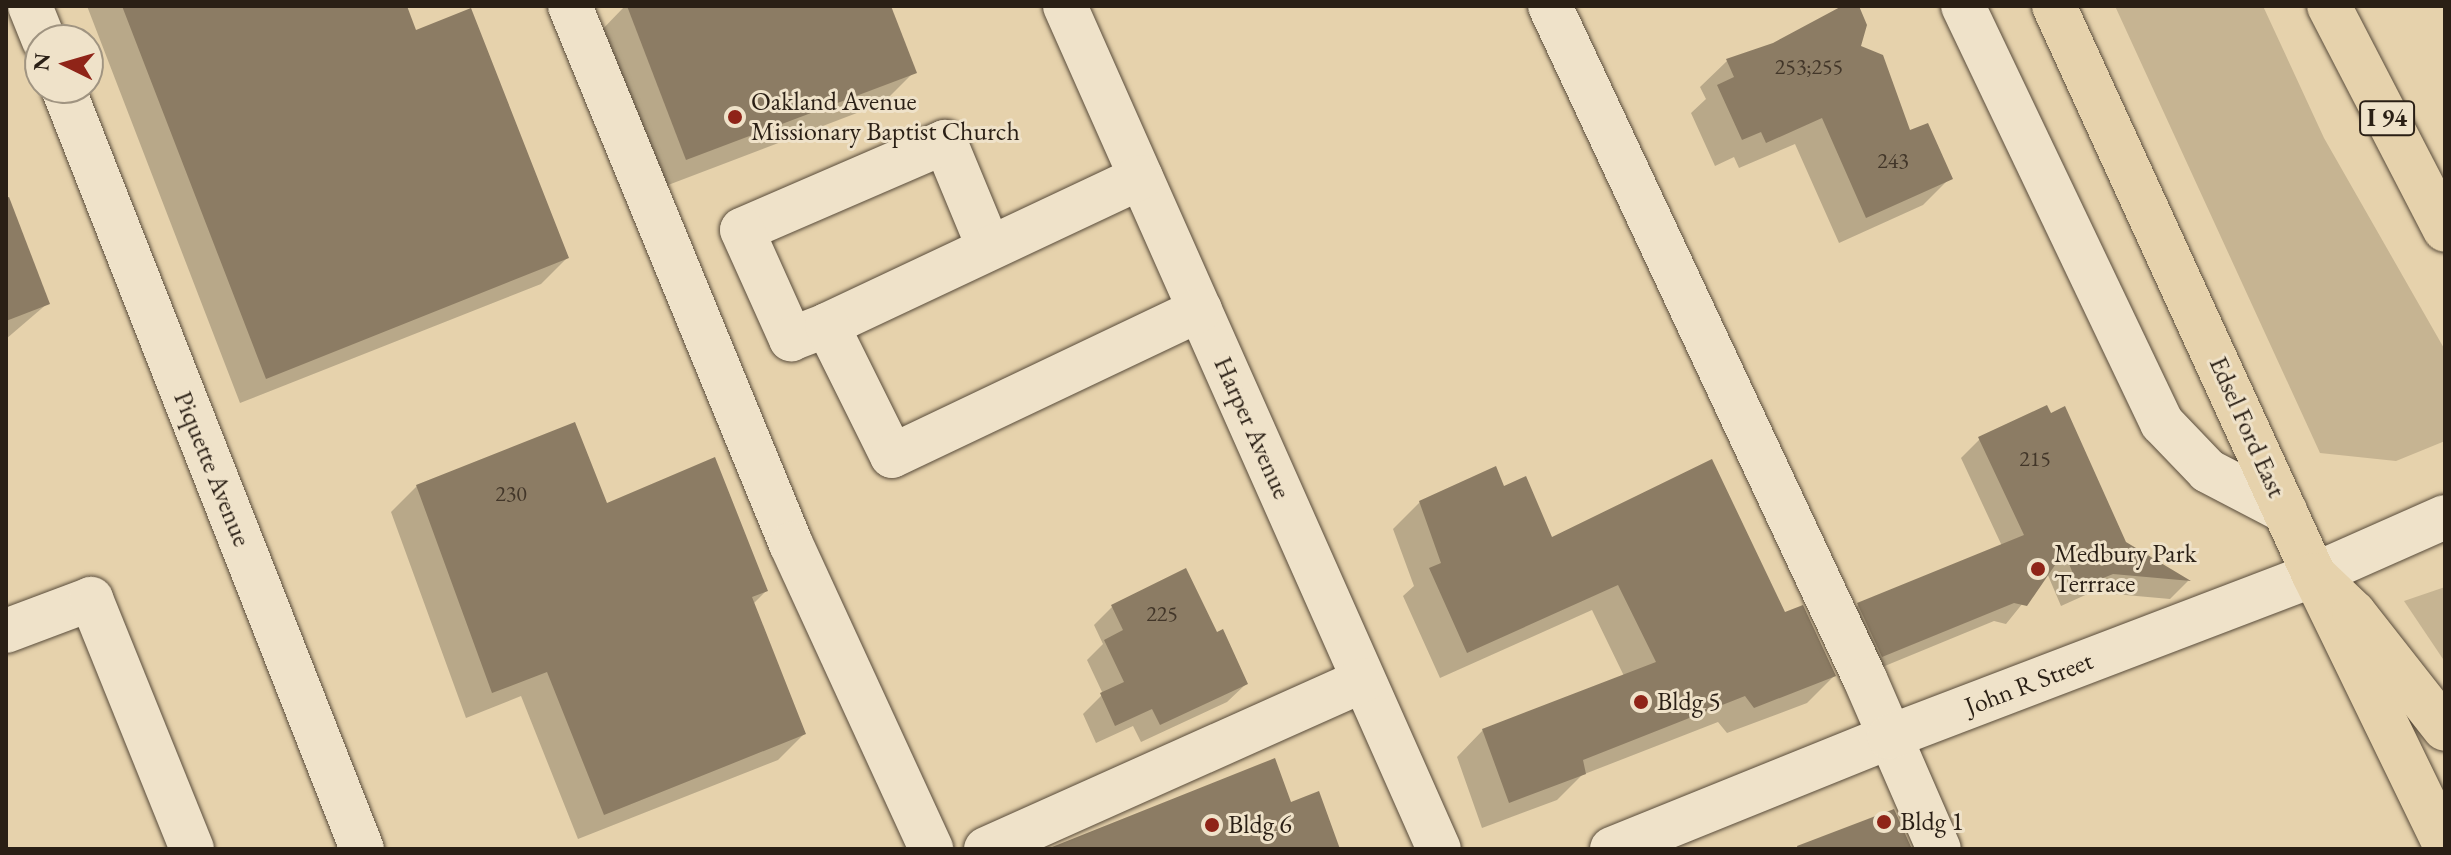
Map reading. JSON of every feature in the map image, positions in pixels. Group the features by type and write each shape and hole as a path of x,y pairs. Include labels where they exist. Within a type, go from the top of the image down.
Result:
{"main road":[{"name":"Edsel Ford East","path":"2054,6 2314,575 2445,845"},
{"name":"I 94","path":"2329,6 2445,230"},
{"path":"2314,575 2354,613 2445,729"}],"street":[{"path":"570,6 791,544 931,849"},
{"name":"Harper Avenue","path":"1065,6 1439,849"},
{"path":"1550,6 1939,849"},
{"path":"1963,6 2162,423 2208,471 2285,511"},
{"name":"Piquette Avenue","path":"69,104 362,849"},
{"path":"989,248 945,142 742,230 791,339 827,325 1141,177"},
{"path":"827,325 892,456 1200,310"},
{"name":"John R Street","path":"1612,849 1889,737 2314,575 2445,517"},
{"path":"6,631 91,599 192,849"},
{"path":"986,849 1363,680"}],"shaded area":[{"path":"2115,6 2263,6 2324,138 2445,350 2445,441 2396,461 2320,453"},
{"path":"2445,587 2445,662 2404,601"}],"building":[{"path":"122,6 407,6 416,30 471,8 569,258 266,379"},
{"name":"Oakland Avenue Missionary Baptist Church","path":"627,6 891,6 917,73 686,160"},
{"path":"1842,6 1859,6 1867,25 1861,46 1883,55 1910,130 1928,123 1953,179 1866,218 1822,118 1766,143 1761,132 1742,140 1717,85 1734,77 1726,59 1773,43"},
{"path":"9,197 50,304 6,321 6,198"},
{"name":"Medbury Park Terrrace","path":"2047,405 2051,413 2065,406 2126,542 2191,581 2113,574 2079,588 2064,552 2027,606 2014,603 1882,657 1857,603 2024,535 1978,437"},
{"path":"575,422 607,503 715,457 768,591 752,597 806,734 604,815 547,672 492,693 416,485"},
{"path":"1712,459 1785,612 1803,605 1836,676 1754,708 1745,696 1583,760 1586,774 1509,803 1482,729 1656,662 1618,585 1467,653 1429,568 1441,563 1419,501 1496,466 1504,486 1526,476 1552,537"},
{"path":"1186,568 1217,632 1223,629 1248,684 1160,725 1152,709 1115,726 1100,693 1124,682 1104,640 1123,630 1111,605"},
{"name":"Bldg 6","path":"1275,758 1291,802 1319,791 1340,849 1047,849"},
{"name":"Bldg 1","path":"1894,809 1912,849 1798,849 1797,846"}],"place":[{"name":"Oakland Avenue Missionary Baptist Church","path":"735,117"},
{"name":"Medbury Park Terrrace","path":"2038,569"},
{"name":"Bldg 5","path":"1641,702"},
{"name":"Bldg 1","path":"1884,822"},
{"name":"Bldg 6","path":"1212,825"}]}
